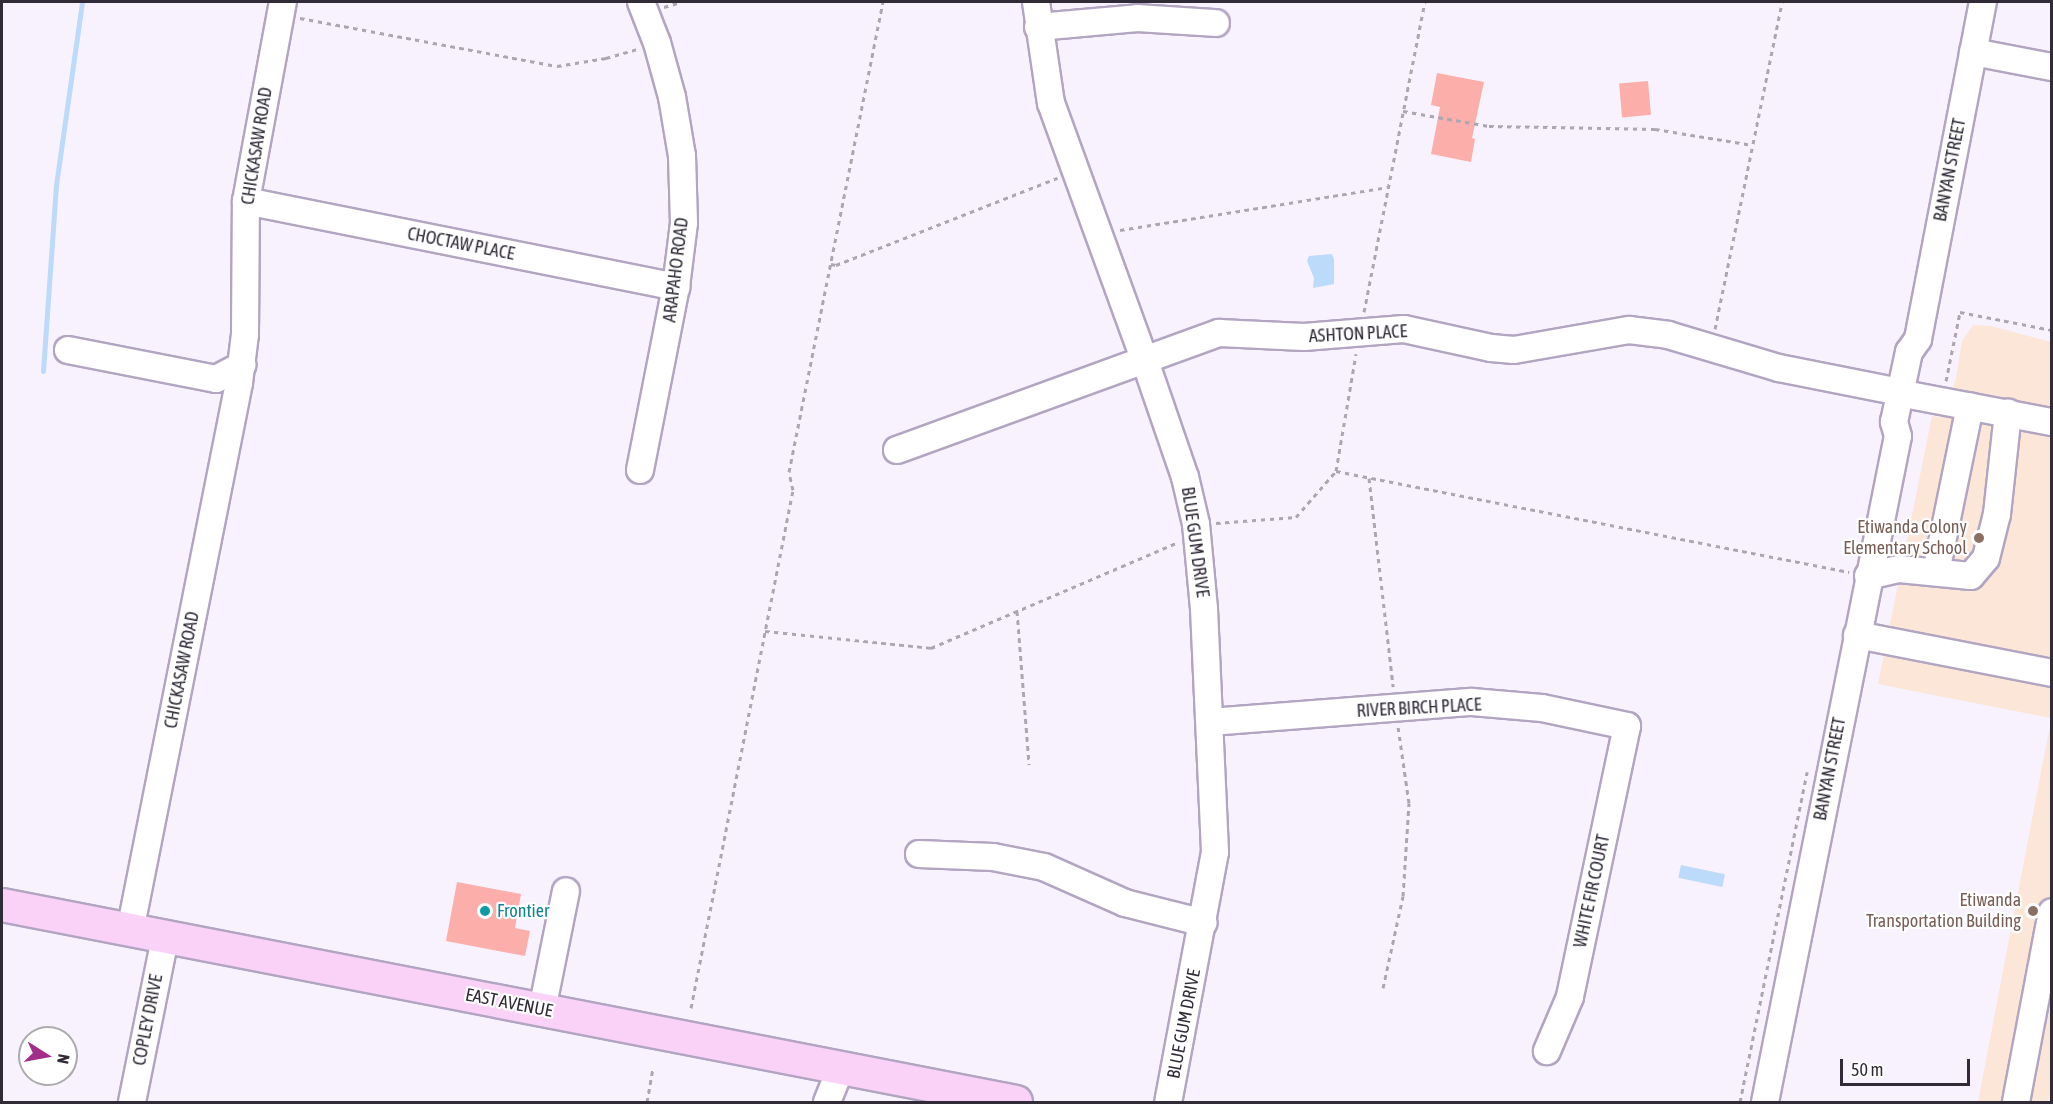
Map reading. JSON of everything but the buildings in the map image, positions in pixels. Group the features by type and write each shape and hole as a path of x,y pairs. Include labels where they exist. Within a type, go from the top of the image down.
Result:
{"main road":[{"name":"EAST AVENUE","path":"2,905 1016,1102"}],"street":[{"name":"ARAPAHO ROAD","path":"640,470 676,287 684,222 682,156 672,97 657,43 641,2"},
{"name":"BLUE GUM DRIVE","path":"1036,2 1051,103 1185,477 1196,529 1210,722 1215,852 1204,923 1168,1102"},
{"name":"BANYAN STREET","path":"1765,1102 1868,576 1898,436 1894,422 1907,394 1909,352 1918,339 1983,2"},
{"name":"CHICKASAW ROAD","path":"130,931 242,364 245,333 246,201 281,8"},
{"path":"1038,27 1138,18 1216,23"},
{"path":"1973,52 2052,67"},
{"name":"CHOCTAW PLACE","path":"246,201 676,287"},
{"name":"ASHTON PLACE","path":"897,450 1144,358 1219,333 1304,337 1404,329 1491,348 1514,350 1629,330 1668,335 1779,368 2052,422"},
{"path":"68,350 216,379 242,364"},
{"path":"1936,572 1970,406"},
{"path":"1868,576 1899,569 1971,576 1986,558 1997,514 2008,413"},
{"path":"1857,635 2052,673"},
{"name":"RIVER BIRCH PLACE","path":"1210,722 1472,702 1542,708 1628,726"},
{"name":"WHITE FIR COURT","path":"1546,1052 1570,997 1628,726"},
{"path":"919,855 993,857 1044,867 1125,903 1204,923"},
{"path":"542,1010 566,891"},
{"path":"2016,1102 2052,912"},
{"name":"COPLEY DRIVE","path":"132,1102 165,938"},
{"path":"826,1102 841,1067"}],"path":[{"path":"691,1008 793,490 789,472 883,2"},
{"path":"765,631 931,648 1196,529 1296,517 1335,471 1359,333 1425,2"},
{"path":"1711,348 1782,2"},
{"path":"281,8 557,66 606,58 657,43"},
{"path":"1403,111 1489,126 1655,129 1753,145"},
{"path":"831,264 836,265 1075,170"},
{"path":"1099,234 1388,187"},
{"path":"1942,401 1960,312 2052,330"},
{"path":"1335,471 1868,576"},
{"path":"1369,478 1409,803 1403,896 1383,988"},
{"path":"1017,611 1029,765"},
{"path":"647,1102 653,1068"}],"shaded area":[{"name":"Etiwanda Colony Elementary School","path":"1973,325 1991,326 2051,342 2051,718 1878,684 1932,416 1941,418 1956,379 1962,341"},
{"name":"Etiwanda Transportation Building","path":"2051,720 2051,1102 1978,1102"}],"water":[{"path":"1332,254 1334,284 1313,288 1314,278 1307,261 1309,256"},
{"path":"1681,865 1725,874 1722,887 1678,878"}],"waterway":[{"path":"43,371 56,185 82,2"}],"place":[{"name":"Etiwanda Colony Elementary School","path":"1979,538"},
{"name":"Frontier","path":"485,911"},
{"name":"Etiwanda Transportation Building","path":"2033,911"}]}
